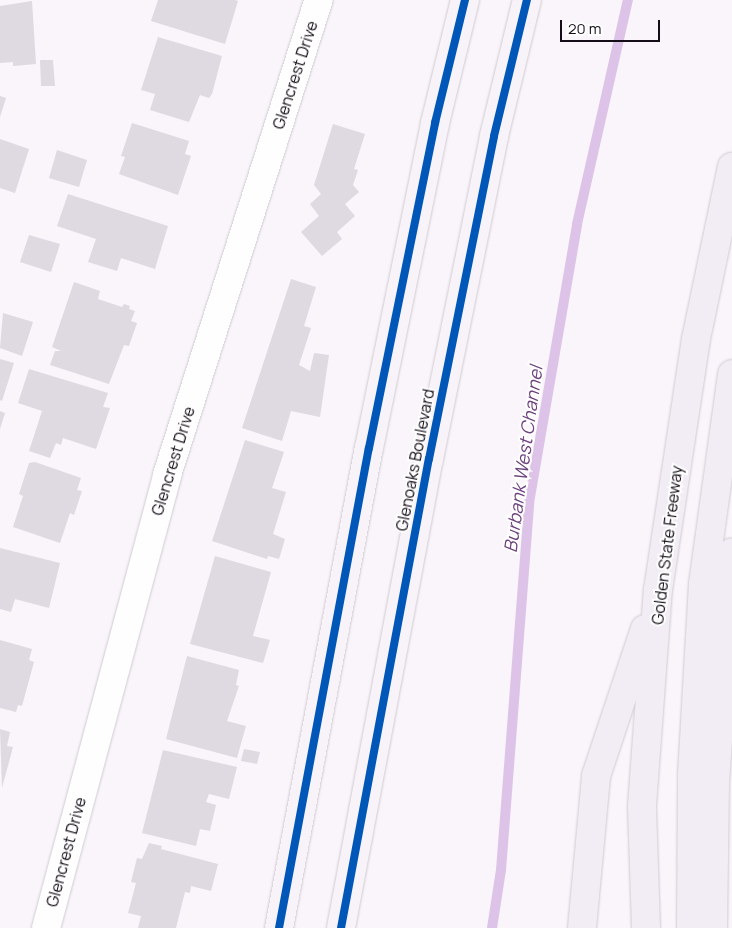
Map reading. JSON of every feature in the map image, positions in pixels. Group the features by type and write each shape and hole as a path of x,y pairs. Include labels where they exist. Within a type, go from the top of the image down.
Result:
{"highway":[{"name":"Golden State Freeway","path":"646,928 642,806 658,590 696,339 732,167"},
{"path":"691,928 692,775 703,584 732,374"},
{"path":"713,928 715,782 732,553"},
{"path":"582,928 596,776 658,590"}],"main road":[{"path":"279,928 369,448 435,123 465,0"},
{"name":"Glenoaks Boulevard","path":"341,928 429,459 494,136 527,0"}],"street":[{"name":"Glencrest Drive","path":"46,928 167,475 319,0"}],"building":[{"path":"158,0 238,1 225,44 151,21"},
{"path":"32,1 36,64 13,66 13,62 0,63 0,6"},
{"path":"158,37 222,56 212,94 209,98 200,95 189,122 150,110 155,94 141,90"},
{"path":"40,60 53,60 55,86 41,86"},
{"path":"0,96 6,98 0,117"},
{"path":"132,123 189,141 185,154 191,156 178,195 119,174 125,157 121,156"},
{"path":"333,124 365,134 354,169 358,170 353,185 359,192 345,204 355,216 337,232 342,239 322,256 301,232 319,216 310,204 321,194 314,185"},
{"path":"0,139 29,149 15,193 0,188"},
{"path":"57,150 87,160 79,187 49,178"},
{"path":"68,194 168,226 155,269 121,258 117,271 88,262 96,239 57,226"},
{"path":"29,235 60,244 51,272 20,262"},
{"path":"291,279 316,287 304,326 311,328 299,365 310,371 314,353 329,355 320,417 291,411 282,441 242,428"},
{"path":"74,282 100,291 98,299 122,307 124,304 130,306 129,309 135,311 131,321 137,323 129,346 124,345 109,384 50,365 55,351 61,351 52,347"},
{"path":"3,313 33,322 22,356 0,348"},
{"path":"0,359 14,363 2,401 0,400"},
{"path":"29,369 108,393 103,407 110,408 96,449 63,438 61,445 56,443 50,458 29,451 42,411 18,403"},
{"path":"0,411 5,413 0,429"},
{"path":"245,440 284,452 272,488 286,492 273,534 285,539 279,559 268,556 267,559 212,541"},
{"path":"35,462 81,478 77,490 82,491 74,515 70,513 60,543 13,527 23,496 19,494 29,463"},
{"path":"0,548 60,563 49,608 15,599 11,612 0,609"},
{"path":"215,556 271,572 253,636 270,640 263,663 190,644"},
{"path":"0,640 32,649 29,660 34,662 22,706 18,705 16,712 0,708"},
{"path":"187,656 239,670 236,685 239,686 227,721 246,726 237,758 166,739"},
{"path":"0,729 10,732 7,746 13,747 2,788"},
{"path":"244,749 260,752 257,764 241,761"},
{"path":"163,750 237,767 229,799 209,794 206,802 216,805 210,831 200,829 196,846 142,833"},
{"path":"149,843 162,846 161,849 218,864 211,891 191,886 190,893 185,892 176,928 138,928 141,916 128,913 136,883 131,882 137,858 142,859"}],"waterway":[{"name":"Burbank West Channel","path":"492,928 501,870 529,503 577,224 628,0"}],"cycle path":[{"path":"279,928 369,448 435,123 465,0"},
{"path":"341,928 429,459 494,136 527,0"}]}
